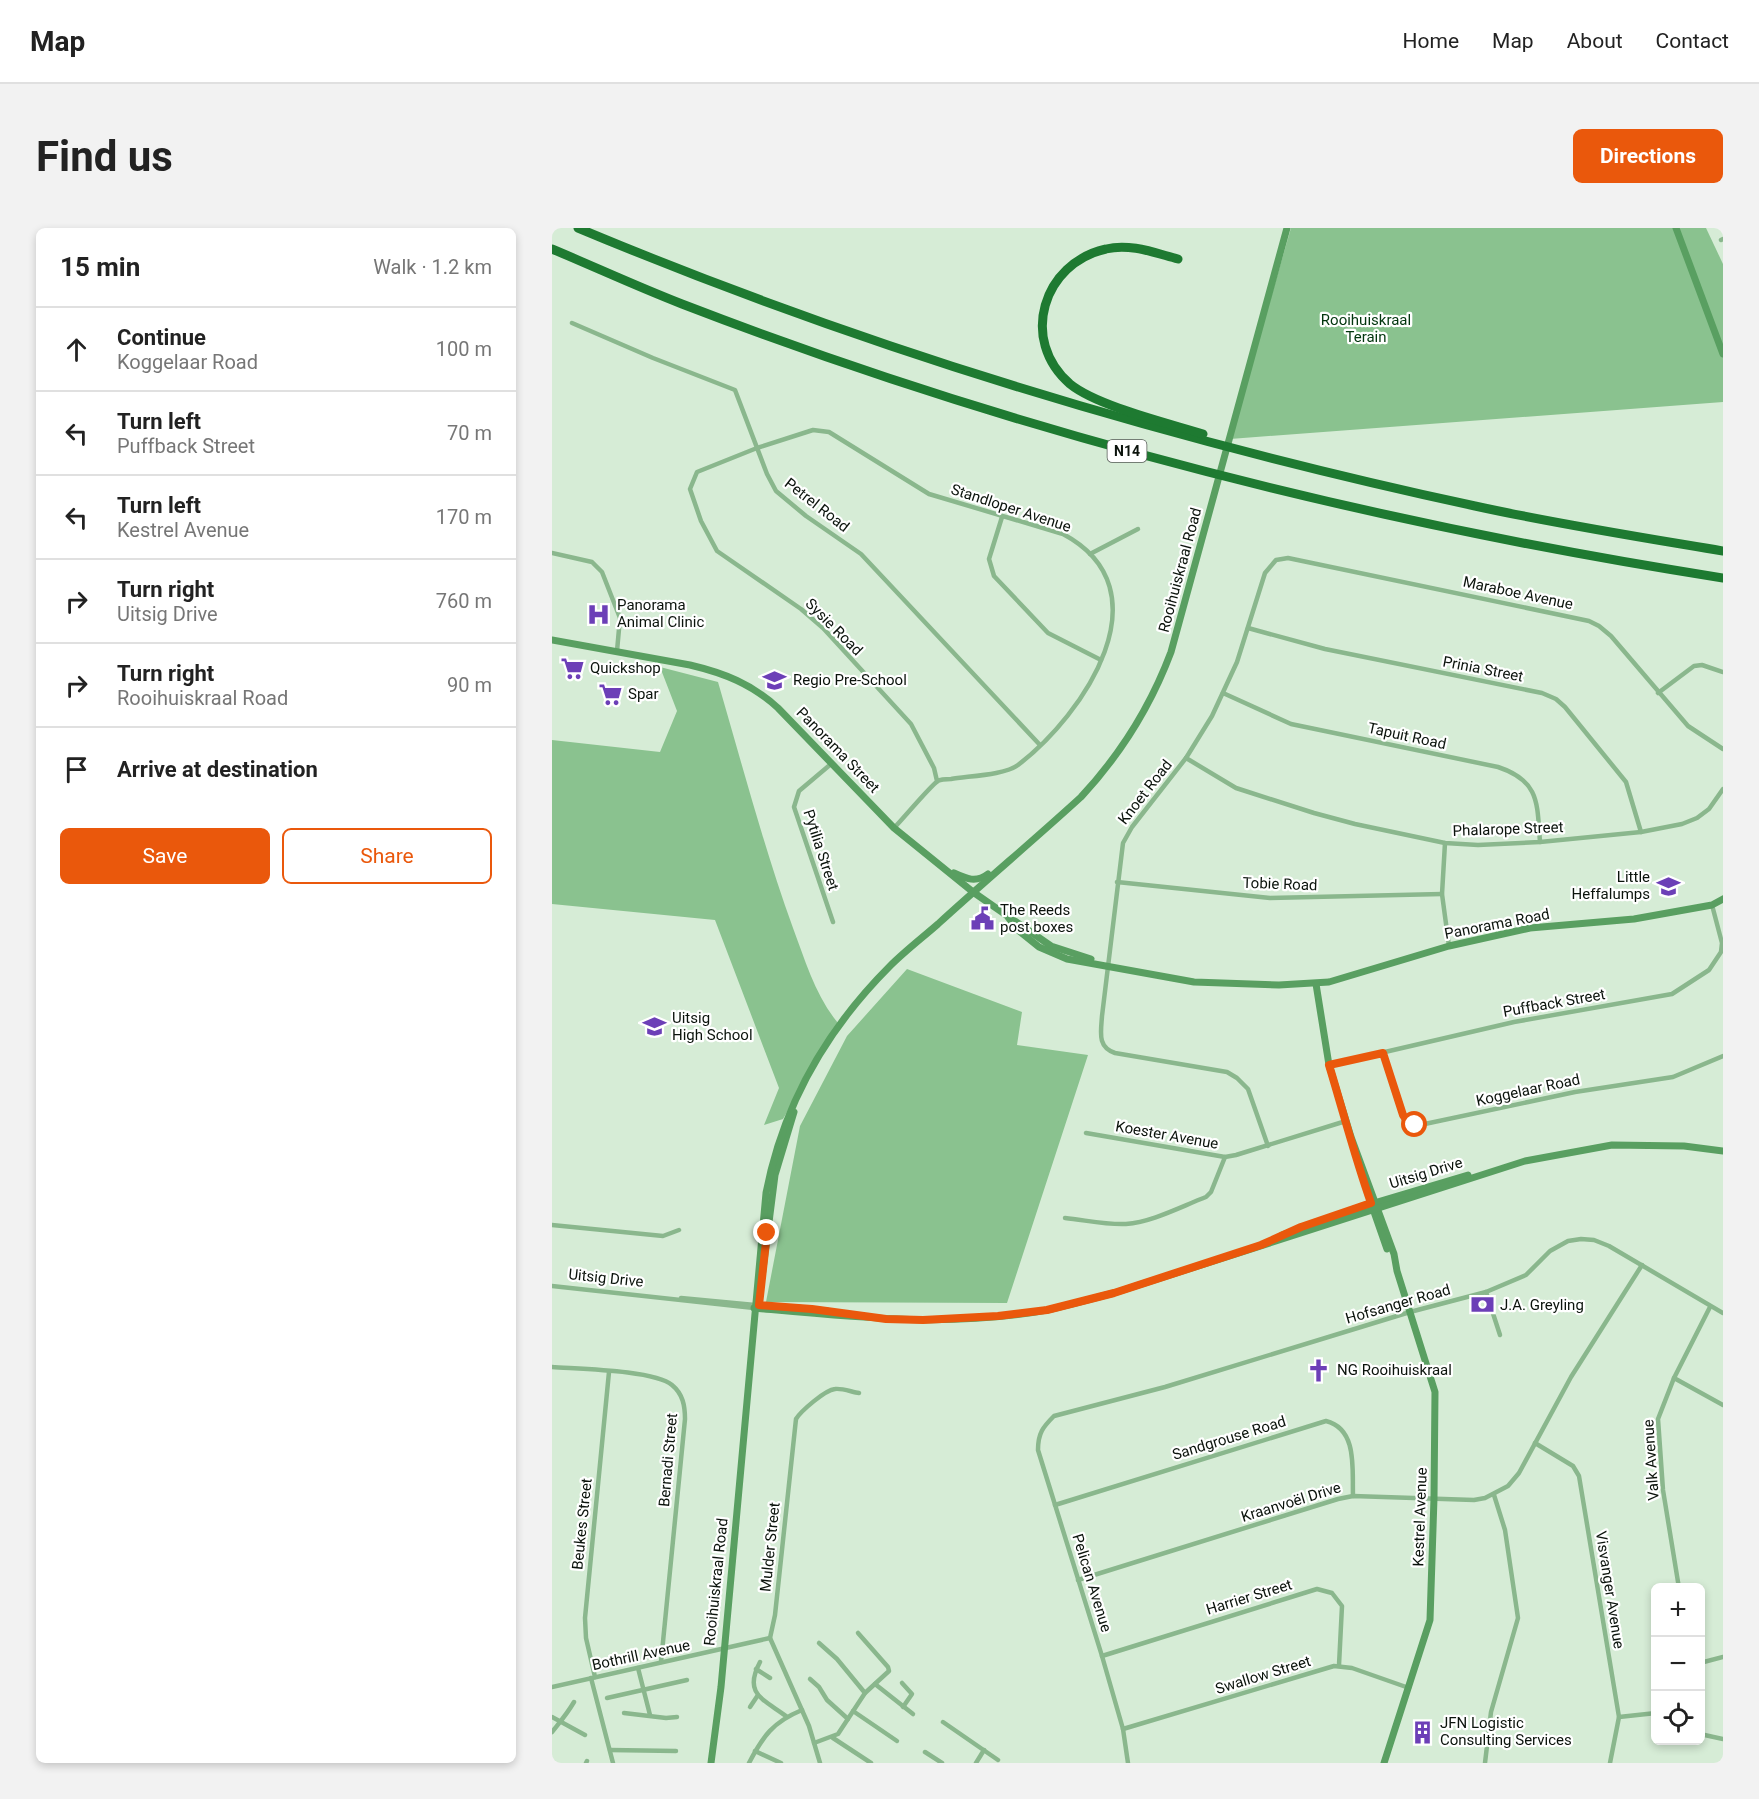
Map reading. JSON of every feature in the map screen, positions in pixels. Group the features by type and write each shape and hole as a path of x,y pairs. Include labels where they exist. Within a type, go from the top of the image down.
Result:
{"highway":[{"name":"N14","path":"578,228 812,319 974,373 1165,430 1477,507 1723,551"},
{"path":"1178,259 1144,250 1124,247 1108,248 1086,255 1069,266 1052,286 1042,320 1044,344 1061,375 1084,393 1112,404 1217,439 1353,474 1374,483"},
{"name":"N14","path":"552,249 677,302 746,328 930,392 1157,460 1312,500 1473,534 1605,560 1723,578"}],"main road":[{"name":"Rooihuiskraal Road","path":"711,1763 746,1403 754,1358 766,1193 771,1166 786,1118 837,1028 881,976 925,942 1002,866 1081,797 1102,774 1138,724 1158,686 1171,652 1287,228"},
{"path":"1676,228 1723,354"},
{"name":"Panorama Street","path":"552,640 663,659 712,670 745,683 761,693 894,828 975,893 1044,942 1060,950 1111,965 1194,982 1242,985 1316,984 1349,976"},
{"path":"941,866 963,877 978,880 1002,866"},
{"name":"Panorama Road","path":"1349,976 1449,946 1533,928 1634,919 1712,905 1723,899"},
{"name":"Kestrel Avenue","path":"1316,984 1329,1065 1353,1150 1394,1254 1436,1392 1430,1620 1384,1763"},
{"name":"Uitsig Drive","path":"756,1307 864,1319 923,1320 998,1316 1047,1310 1114,1293 1261,1245 1301,1227 1488,1169 1549,1155 1612,1145 1684,1146 1723,1151"}],"street":[{"name":"Petrel Road","path":"572,323 735,390 767,474 776,491 806,516 861,554 1040,745"},
{"name":"Standloper Avenue","path":"695,474 757,448 813,430 823,430 929,494 1063,534 1078,542 1090,554 1108,580 1113,601 1112,628 1101,660 1086,692 1061,724 1012,768 938,781"},
{"name":"Sysie Road","path":"695,474 690,489 701,521 717,551 801,609 823,628 910,724 934,768 938,781"},
{"path":"1002,517 989,558 994,576 1048,633 1101,660"},
{"path":"1090,554 1138,529"},
{"path":"552,553 592,562 602,572 621,618 617,651"},
{"name":"Maraboe Avenue","path":"1264,573 1276,560 1288,558 1589,621 1611,636 1690,728 1723,748"},
{"name":"Knoet Road","path":"1264,573 1237,662 1201,736 1124,839 1117,882 1111,965 1100,1041 1106,1049 1114,1053 1227,1072 1237,1078 1248,1089 1268,1146"},
{"name":"Prinia Street","path":"1248,628 1325,649 1542,693 1556,699 1626,782 1641,832"},
{"path":"1658,693 1694,666 1723,672"},
{"name":"Tapuit Road","path":"1223,693 1291,724 1512,771 1522,777 1536,798 1540,842"},
{"name":"Phalarope Street","path":"1186,758 1236,788 1355,824 1445,843 1478,845 1540,842 1641,832 1682,824 1697,818 1709,809 1723,789"},
{"name":"Pytilia Street","path":"831,764 799,791 794,807 833,922"},
{"path":"894,828 938,781"},
{"path":"1445,843 1442,894 1449,946"},
{"name":"Tobie Road","path":"1117,882 1270,898 1442,894"},
{"name":"Puffback Street","path":"1329,1065 1514,1022 1672,994 1709,970 1721,952 1722,943 1712,905"},
{"name":"Koggelaar Road","path":"1383,1053 1403,1115 1411,1124 1420,1125 1575,1092 1672,1077 1723,1056"},
{"name":"Koester Avenue","path":"1086,1133 1225,1157 1346,1121"},
{"path":"1065,1218 1127,1224 1142,1221 1206,1197 1211,1192 1225,1157"},
{"path":"552,1225 663,1236 679,1230"},
{"name":"Hofsanger Road","path":"1054,1416 1165,1387 1410,1311 1486,1292 1526,1275 1550,1251 1568,1241 1594,1240 1642,1265 1723,1313"},
{"path":"1485,1763 1491,1712 1518,1617 1505,1530 1494,1495 1514,1480 1571,1377 1642,1265"},
{"name":"Uitsig Drive","path":"552,1287 756,1307"},
{"path":"1486,1292 1500,1335"},
{"name":"Valk Avenue","path":"1678,1583 1663,1490 1658,1424 1660,1409 1710,1306"},
{"name":"Bernadi Street","path":"552,1367 660,1378 677,1390 685,1406 661,1662"},
{"name":"Beukes Street","path":"609,1372 585,1618 593,1678 613,1763"},
{"path":"1674,1378 1723,1405"},
{"name":"Mulder Street","path":"770,1638 775,1615 796,1419 804,1409 831,1390 840,1389 859,1393"},
{"name":"Pelican Avenue","path":"1054,1416 1041,1429 1038,1450 1123,1729 1128,1763"},
{"name":"Sandgrouse Road","path":"1055,1505 1326,1421 1338,1426 1348,1437 1353,1496"},
{"name":"Visvanger Avenue","path":"1535,1443 1573,1466 1579,1476 1619,1717 1610,1763"},
{"name":"Kraanvoël Drive","path":"1078,1580 1353,1496 1474,1500 1494,1495"},
{"name":"Harrier Street","path":"1102,1656 1317,1589 1332,1593 1342,1606 1339,1665"},
{"path":"814,1743 833,1738 838,1734 865,1693 888,1672 889,1669 858,1633"},
{"path":"770,1638 802,1710 820,1763"},
{"name":"Bothrill Avenue","path":"552,1687 770,1638"},
{"path":"819,1643 837,1659 865,1693"},
{"path":"1705,1662 1723,1657"},
{"path":"760,1662 752,1683 758,1695 786,1716"},
{"path":"1339,1665 1409,1688"},
{"name":"Swallow Street","path":"1123,1729 1339,1665"},
{"path":"638,1668 650,1715"},
{"path":"756,1669 770,1678"},
{"path":"810,1679 819,1687 827,1700 848,1719"},
{"path":"607,1698 687,1680"},
{"path":"902,1683 912,1694 903,1707"},
{"path":"875,1684 914,1714"},
{"path":"750,1707 758,1695"},
{"path":"552,1732 565,1718 574,1702"},
{"path":"749,1763 768,1733 786,1716 802,1710"},
{"path":"853,1711 897,1741"},
{"path":"624,1713 662,1718 677,1717"},
{"path":"1619,1717 1651,1714"},
{"path":"552,1718 585,1735"},
{"path":"943,1722 998,1760"},
{"path":"1705,1735 1723,1738"},
{"path":"833,1738 871,1763"},
{"path":"609,1750 676,1751"},
{"path":"976,1763 984,1750"},
{"path":"755,1751 781,1763"},
{"path":"925,1752 942,1763"}],"green space":[{"name":"Rooihuiskraal Terain","path":"1291,228 1706,228 1723,264 1723,402 1230,439"},
{"path":"660,667 718,682 782,898 817,990 838,1023 783,1119 764,1125 779,1088 715,920 552,904 552,740 660,752 677,711"},
{"path":"907,969 1022,1012 1017,1045 1088,1055 1007,1303 766,1302 800,1126 847,1036"}],"place":[{"name":"Panorama Animal Clinic","path":"599,614"},
{"name":"Quickshop","path":"572,668"},
{"name":"Regio Pre-School","path":"775,680"},
{"name":"Spar","path":"610,694"},
{"name":"Little Heffalumps","path":"1668,886"},
{"name":"The Reeds post boxes","path":"982,919"},
{"name":"Uitsig High School","path":"654,1027"},
{"name":"J.A. Greyling","path":"1482,1305"},
{"name":"NG Rooihuiskraal","path":"1319,1370"},
{"name":"JFN Logistic Consulting Services","path":"1422,1732"}],"route":[{"path":"767,1233 759,1305 812,1309 886,1319 923,1320 998,1316 1047,1310 1114,1293 1261,1245 1301,1227 1371,1203 1329,1065 1383,1053 1403,1115 1407,1121 1415,1125"}]}
